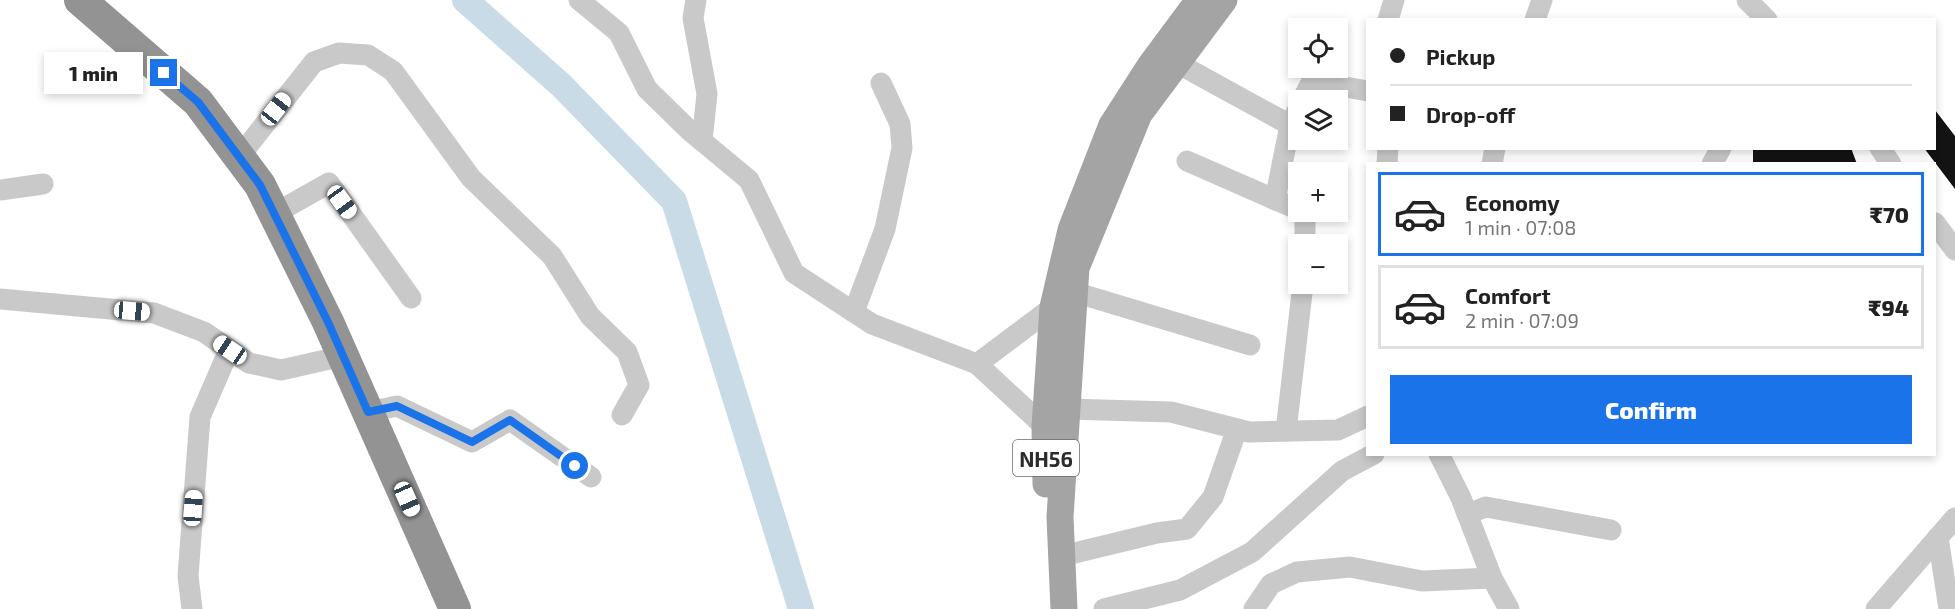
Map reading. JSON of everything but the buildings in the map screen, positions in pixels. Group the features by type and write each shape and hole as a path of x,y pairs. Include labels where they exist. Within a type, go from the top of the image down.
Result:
{"highway":[{"path":"80,0 198,102 260,185 343,356 455,609"}],"main road":[{"path":"1059,604 1062,556 1060,517 1067,409 1064,299 1071,230 1112,124 1150,66 1199,0"},
{"path":"1064,299 1139,114 1224,0"},
{"name":"NH56","path":"1059,604 1045,427 1064,299"}],"street":[{"path":"579,0 619,33 648,89 702,141 748,180 794,273 872,324 976,364 1045,427"},
{"path":"696,0 693,18 707,94 702,141"},
{"path":"1536,18 1542,0"},
{"path":"1747,0 1765,18"},
{"path":"239,157 314,62 339,53 368,55 393,71 471,178 552,256 590,316 627,352 639,385 622,415"},
{"path":"1178,63 1288,113"},
{"path":"1307,90 1312,81 1366,91"},
{"path":"855,312 885,228 902,148 900,124 881,83"},
{"path":"1275,200 1288,145"},
{"path":"1187,161 1288,206"},
{"path":"274,214 329,183 411,298"},
{"path":"0,190 42,184"},
{"path":"1936,224 1955,250"},
{"path":"1286,431 1302,294"},
{"path":"0,299 154,314 204,333 249,363 281,370 343,356"},
{"path":"976,364 1064,299 1250,345"},
{"path":"192,609 188,576 200,417 230,350"},
{"path":"368,412 397,406 472,442 510,420 591,477"},
{"path":"1067,409 1171,412 1248,432 1338,429 1366,417"},
{"path":"1062,556 1157,533 1187,529 1213,497 1237,429"},
{"path":"1104,609 1180,590 1252,552 1342,471 1370,456"},
{"path":"1440,456 1467,514 1492,578 1509,609"},
{"path":"1467,514 1486,507 1611,530"},
{"path":"1876,609 1955,518"},
{"path":"1938,537 1949,609"},
{"path":"1254,609 1271,584 1297,572 1350,567 1422,581 1492,578"}],"waterway":[{"path":"465,0 561,85 674,201 801,609"}],"route":[{"path":"164,73 198,102 260,185 328,322 368,412 397,406 472,442 510,420 575,466"}]}
